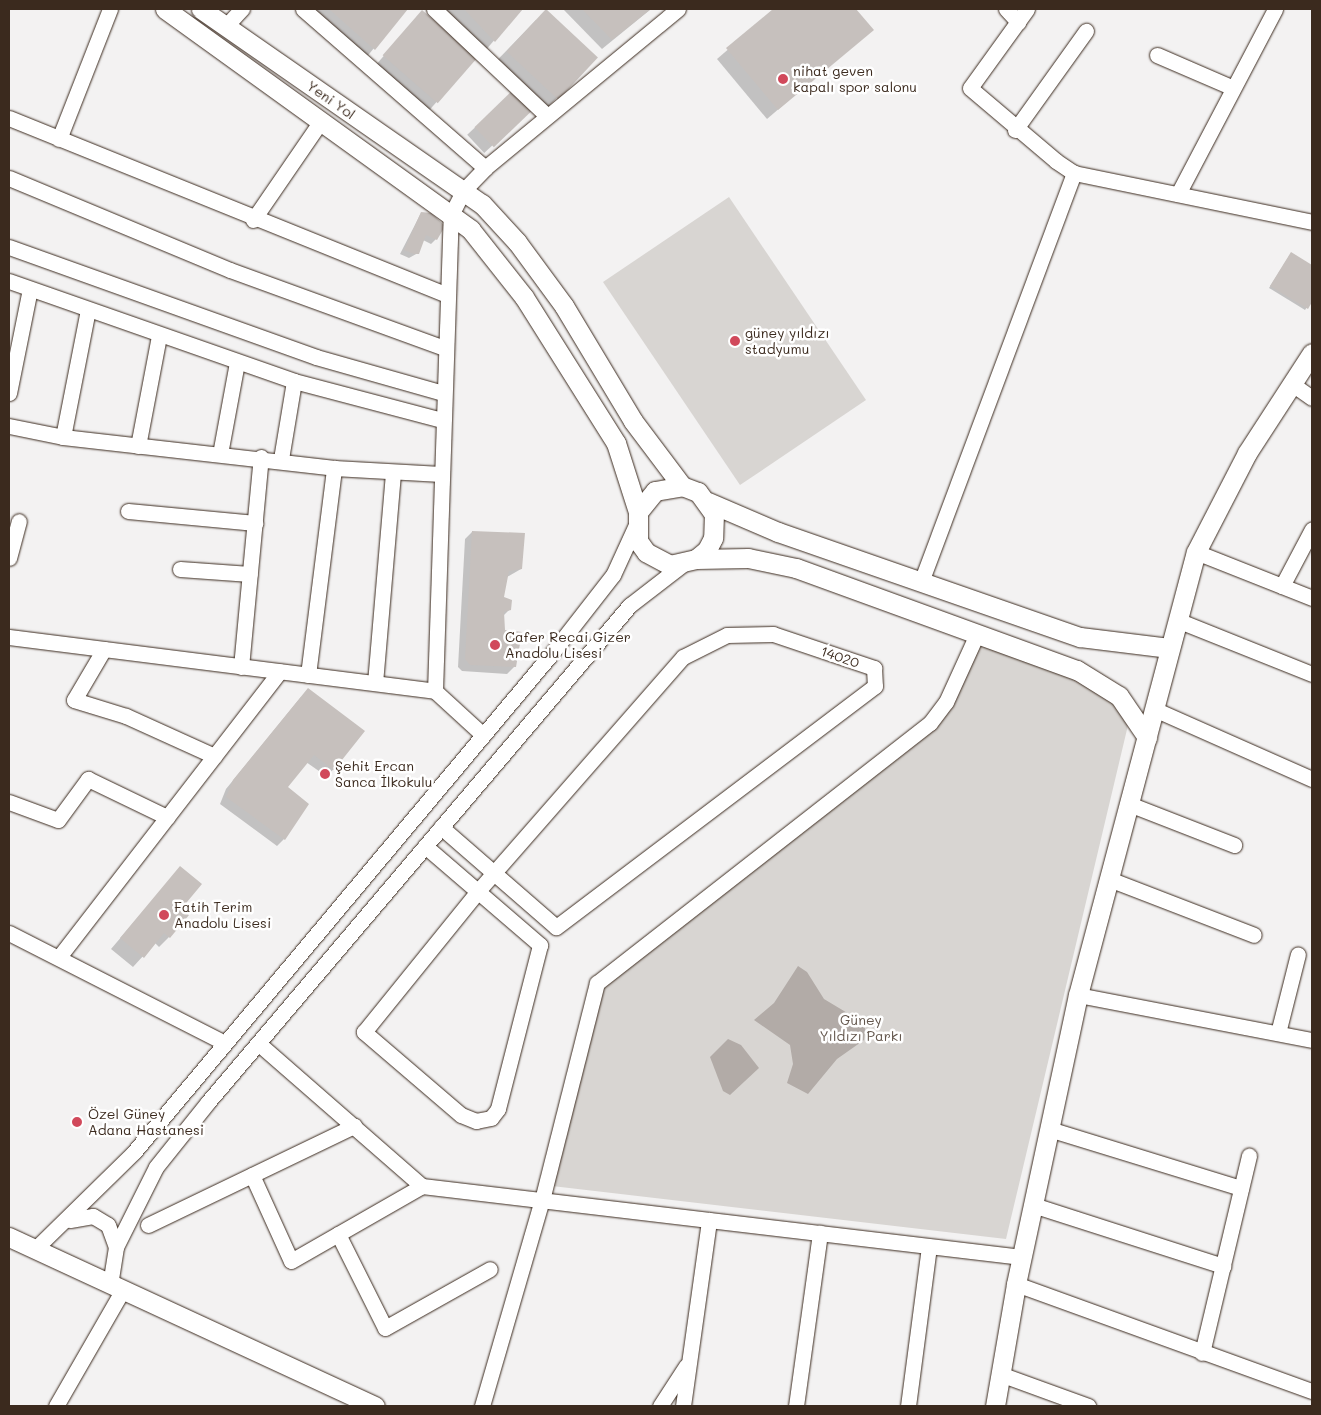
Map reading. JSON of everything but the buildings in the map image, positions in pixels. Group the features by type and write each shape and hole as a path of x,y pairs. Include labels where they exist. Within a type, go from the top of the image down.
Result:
{"main road":[{"path":"165,9 471,230 529,305 616,443 646,552 657,561 690,562 748,558 796,568 977,634 1094,681 1120,696 1147,737"},
{"name":"Yeni Yol","path":"201,9 482,204 517,242 564,306 633,421 682,486"},
{"path":"995,1406 1016,1284 1078,995 1147,737 1176,620 1196,552 1247,453 1312,353"},
{"path":"636,520 655,491 682,486 708,502 778,532 1080,637 1169,648"},
{"path":"690,562 713,538 714,514 708,502"},
{"path":"9,1237 375,1406"}],"street":[{"path":"59,139 110,9"},
{"path":"225,27 242,9"},
{"path":"303,9 484,168"},
{"path":"434,9 546,116"},
{"path":"435,691 444,348 451,215 463,191 484,168 678,9"},
{"path":"1006,9 1018,22"},
{"path":"1027,9 970,88 1015,130 1074,173 1312,222"},
{"path":"1178,194 1232,87 1275,9"},
{"path":"1015,130 1086,31"},
{"path":"1157,56 1232,87"},
{"path":"9,118 253,220 447,295"},
{"path":"253,220 321,121"},
{"path":"920,582 1074,173"},
{"path":"9,178 230,270 444,348"},
{"path":"9,247 316,357 443,393"},
{"path":"9,282 159,336 294,381 442,420"},
{"path":"9,393 30,289"},
{"path":"63,437 88,310"},
{"path":"138,446 159,336"},
{"path":"220,454 237,362"},
{"path":"281,459 294,381"},
{"path":"1292,384 1312,398"},
{"path":"9,426 63,437 281,459 334,468 393,473 441,474"},
{"path":"241,666 261,458"},
{"path":"308,675 334,468"},
{"path":"376,683 393,473"},
{"path":"128,511 255,523"},
{"path":"35,1249 70,1220 134,1152 484,735 613,575 636,520"},
{"path":"9,558 19,521"},
{"path":"1282,586 1312,529"},
{"path":"1196,552 1312,598"},
{"path":"116,1247 156,1167 258,1043 630,605 690,562"},
{"path":"180,569 250,574"},
{"path":"1176,620 1312,674"},
{"name":"14020","path":"494,873 683,657 728,635 773,634 874,668 875,686 556,927"},
{"path":"482,1406 542,1200 597,983 930,723 946,702 977,634"},
{"path":"9,637 435,691 484,735"},
{"path":"104,649 74,700 126,716 214,756"},
{"path":"59,957 280,671"},
{"path":"1154,709 1312,779"},
{"path":"9,802 58,820 88,779 167,817"},
{"path":"1129,804 1234,845"},
{"path":"441,827 556,927 552,940 540,945"},
{"path":"425,846 540,945"},
{"path":"494,873 364,1032 461,1115 476,1121 491,1118 498,1109 540,945"},
{"path":"1109,879 1254,935"},
{"path":"9,933 226,1043"},
{"path":"1278,1033 1298,954"},
{"path":"1078,995 1312,1040"},
{"path":"258,1043 422,1186 1022,1257"},
{"path":"148,1225 354,1126"},
{"path":"1049,1129 1241,1188"},
{"path":"1202,1353 1248,1156"},
{"path":"252,1175 291,1261 422,1186"},
{"path":"1033,1205 1223,1266"},
{"path":"56,1406 116,1288 116,1247 108,1225 93,1216 70,1220"},
{"path":"683,1406 709,1220"},
{"path":"796,1406 820,1233"},
{"path":"338,1234 385,1328 490,1269"},
{"path":"908,1406 929,1246"},
{"path":"1016,1284 1202,1353 1312,1391"},
{"path":"660,1406 689,1362"},
{"path":"1000,1374 1088,1406"}],"green space":[{"name":"güney yıldızı stadyumu","path":"729,197 866,400 740,485 603,282"},
{"name":"Güney Yıldızı Parkı","path":"977,634 1109,694 1129,721 1006,1239 552,1186 597,983 919,741"}],"shaded area":[{"path":"798,966 807,972 824,999 864,1023 865,1029 864,1040 837,1059 808,1094 787,1083 793,1064 790,1045 754,1020 774,1003"},
{"path":"728,1039 741,1045 759,1068 730,1095 723,1091 710,1057"}],"place":[{"name":"nihat geven kapalı spor salonu","path":"783,79"},
{"name":"güney yıldızı stadyumu","path":"735,341"},
{"name":"Cafer Recai Gizer Anadolu Lisesi","path":"495,645"},
{"name":"Şehit Ercan Sanca İlkokulu","path":"325,774"},
{"name":"Fatih Terim Anadolu Lisesi","path":"164,915"},
{"name":"Özel Güney Adana Hastanesi","path":"77,1122"}]}
